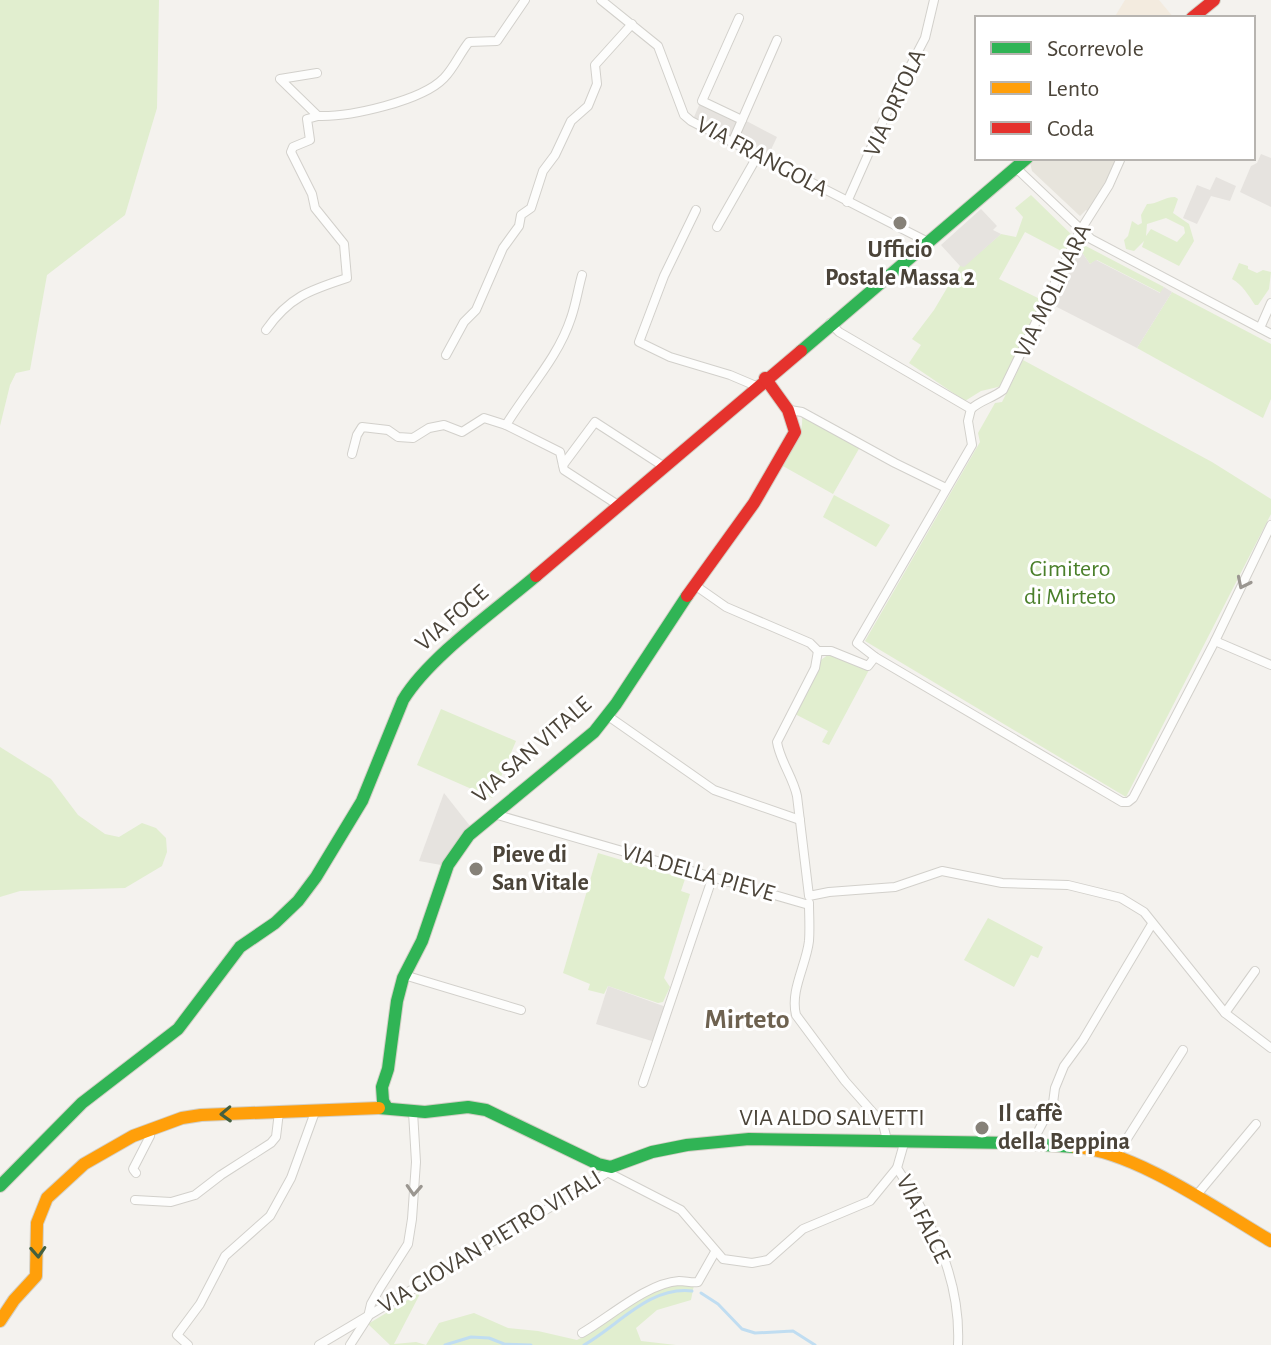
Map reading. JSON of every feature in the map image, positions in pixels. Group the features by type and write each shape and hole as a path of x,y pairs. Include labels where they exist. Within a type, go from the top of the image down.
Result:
{"street":[{"path":"266,330 292,300 312,289 347,278 344,244 315,208 312,194 291,152 293,147 309,142 307,119 346,115 420,94 445,78 469,42 497,41 525,0"},
{"name":"VIA FRANGOLA","path":"600,0 658,46 684,115 732,143 928,242"},
{"name":"VIA ORTOLA","path":"847,202 891,103 925,38 934,0"},
{"path":"1194,16 1214,0"},
{"path":"739,18 702,101 742,120"},
{"path":"446,355 464,322 476,310 503,248 519,226 521,215 531,208 543,171 555,155 571,121 588,106 597,84 595,65 632,24"},
{"path":"732,143 777,40"},
{"path":"317,73 280,79 318,116"},
{"path":"717,227 758,155"},
{"name":"VIA FOCE","path":"0,1186 82,1103 178,1029 240,947 275,923 298,901 362,801 389,730 412,685 429,667 1024,160"},
{"name":"VIA MOLINARA","path":"971,409 1003,390 1080,231 1109,185 1120,160"},
{"path":"1015,167 1080,231 1271,334"},
{"path":"696,210 664,276 639,342 670,357 761,382 790,410 802,412 946,488"},
{"path":"506,425 560,344 571,319 582,275"},
{"path":"1260,328 1271,303"},
{"path":"830,323 839,332 971,409 968,421 972,445 858,638 860,648 1122,802 1128,802 1215,641 1271,525"},
{"name":"VIA SAN VITALE","path":"387,1108 382,1087 388,1069 397,1001 404,975 422,941 448,865 469,835 594,732 608,716 789,447 795,432 795,420 790,410"},
{"path":"352,454 362,427 388,430 398,437 413,438 429,428 444,425 462,432 484,418 506,425 560,452 564,470 618,505"},
{"path":"563,465 595,422 663,466"},
{"path":"696,586 726,607 810,643 818,651 831,651 868,666 875,657"},
{"path":"1215,641 1271,665"},
{"path":"818,651 815,668 777,742 794,781 809,900 809,940 794,1005 796,1015 845,1081 883,1124 887,1140"},
{"path":"608,716 714,790 800,820"},
{"name":"VIA DELLA PIEVE","path":"494,814 712,879 809,900"},
{"path":"809,900 829,892 895,887 942,871 1002,883 1068,885 1121,898 1144,912 1225,1013 1271,1048"},
{"path":"643,1083 712,879"},
{"path":"1032,1143 1053,1103 1064,1066 1083,1040 1152,924"},
{"path":"1225,1013 1255,971"},
{"path":"404,975 521,1010"},
{"path":"1116,1156 1183,1050"},
{"path":"0,1321 36,1276 38,1216 50,1195 91,1158 151,1127 181,1116 387,1108 413,1112 468,1107 486,1110 598,1164 681,1210 723,1259 752,1263 768,1260 803,1229 870,1201 897,1168"},
{"path":"135,1200 171,1202 195,1195 271,1143 276,1137 279,1112"},
{"path":"188,1345 177,1335 200,1304 225,1256 270,1216 291,1178 315,1112"},
{"path":"350,1345 368,1317 371,1304 404,1252 410,1234 416,1162 413,1112"},
{"path":"1195,1197 1256,1124"},
{"path":"136,1173 133,1169 150,1136 151,1127"},
{"name":"VIA ALDO SALVETTI","path":"609,1170 652,1152 722,1140 905,1140 1032,1143 1090,1148 1148,1170 1271,1241"},
{"name":"VIA FALCE","path":"905,1140 897,1168 948,1264 958,1314 958,1345"},
{"name":"VIA GIOVAN PIETRO VITALI","path":"319,1345 609,1170"},
{"path":"582,1333 632,1299 679,1281 698,1282 715,1252"}],"shaded area":[{"path":"1125,0 1159,0 1172,16 1115,16"},
{"path":"700,103 737,116 777,137 768,156 717,132 694,117"},
{"path":"1261,154 1271,158 1271,207 1240,192 1251,166 1257,163"},
{"path":"1034,160 1117,160 1089,212 1086,210 1080,216 1032,171 1030,163"},
{"path":"1216,177 1236,186 1230,201 1211,196 1197,224 1183,218 1197,185 1210,190"},
{"path":"981,209 997,226 993,230 1001,234 964,267 960,266 941,245"},
{"path":"1079,248 1090,264 1096,260 1160,293 1164,287 1172,292 1137,348 1051,304"},
{"path":"444,793 470,826 441,865 419,861"},
{"path":"608,986 666,1007 655,1042 596,1024"}],"green space":[{"path":"0,0 159,0 157,108 125,215 47,275 30,370 16,373 0,426"},
{"path":"1031,195 1074,237 1067,254 1025,232 999,279 1044,301 1002,386 981,391 965,401 909,363 921,345 912,339 934,310 960,266 964,266 1001,234 1016,237 1023,217 1015,208"},
{"path":"1171,197 1178,199 1173,213 1189,224 1194,241 1179,266 1142,247 1144,241 1134,251 1126,249 1124,240 1132,221 1138,225 1142,223 1141,215 1147,204","holes":["1166,218 1184,227 1185,233 1177,242 1151,229 1146,236 1147,224"]},
{"path":"1082,244 1164,287 1161,293 1097,260 1090,264 1079,248"},
{"path":"1239,263 1257,273 1263,270 1271,272 1269,289 1258,305 1232,279"},
{"path":"1172,292 1271,344 1271,399 1263,418 1137,348"},
{"name":"Cimitero di Mirteto","path":"1023,360 1212,462 1271,499 1271,514 1126,797 865,641 980,442 978,433 995,403 1002,402"},
{"path":"802,416 860,447 833,494 781,465 799,436"},
{"path":"834,495 890,525 876,547 823,517"},
{"path":"829,654 869,670 829,745 822,742 828,731 793,713 821,660"},
{"path":"441,709 516,741 492,798 417,765"},
{"path":"0,747 51,779 78,815 105,834 119,837 142,823 156,828 166,838 167,852 162,866 125,888 20,891 0,897"},
{"path":"598,853 685,879 681,891 690,894 664,978 670,987 663,1002 608,986 604,994 588,990 590,984 563,973"},
{"path":"988,918 1043,947 1038,958 1031,955 1014,987 964,960"},
{"path":"680,1284 694,1285 691,1300 657,1310 636,1328 641,1341 676,1345 426,1345 439,1323 474,1313 508,1328 577,1340 652,1293"},
{"path":"421,1292 394,1344 416,1342 426,1345 390,1345 368,1324"}],"waterway":[{"path":"584,1345 648,1301 676,1291 692,1291"},
{"path":"701,1293 718,1304 742,1329 755,1333 793,1331 815,1345"},
{"path":"445,1345 471,1337 489,1338 504,1344 531,1345"}],"traffic: fast":[{"path":"801,351 1025,160"},
{"path":"0,1186 82,1103 178,1029 240,947 275,923 298,901 362,801 403,700 446,651 536,576"},
{"path":"387,1108 382,1087 388,1069 397,1001 403,978 422,941 448,865 469,835 594,732 687,596"},
{"path":"379,1108 425,1112 468,1107 486,1110 598,1164 611,1167 652,1152 749,1139 1013,1143 1075,1147"}],"traffic: slow":[{"path":"0,1321 36,1276 37,1223 47,1198 84,1164 133,1136 182,1118 201,1115 379,1108"},
{"path":"1075,1147 1098,1151 1149,1170 1271,1241"}],"traffic: jam":[{"path":"1194,16 1214,0"},
{"path":"536,576 801,351"},
{"path":"687,596 754,503 795,432 788,410 765,378"}],"place":[{"name":"Ufficio Postale Massa 2","path":"900,223"},
{"name":"Pieve di San Vitale","path":"476,869"},
{"name":"Il caffè della Beppina","path":"982,1128"}],"district":[{"name":"Mirteto","path":"747,1020"}]}
